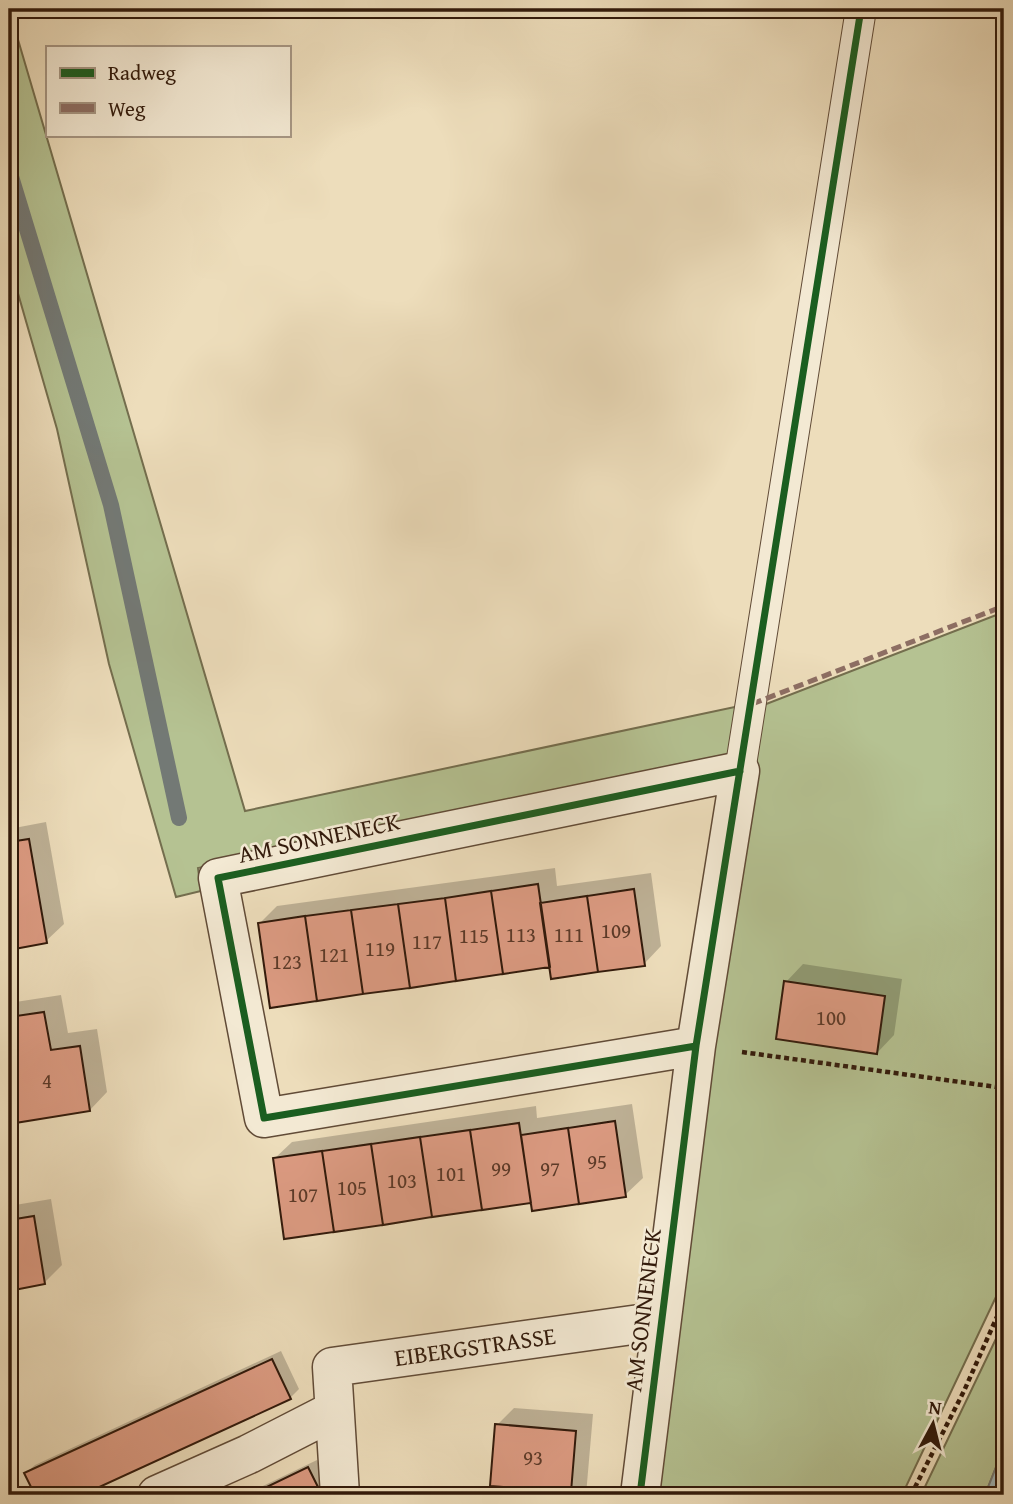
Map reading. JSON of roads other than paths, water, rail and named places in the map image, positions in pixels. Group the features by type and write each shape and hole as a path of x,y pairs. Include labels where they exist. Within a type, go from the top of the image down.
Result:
{"street":[{"name":"AM SONNENECK","path":"640,1495 696,1046 740,771 218,878 264,1118 696,1046"},
{"name":"EIBERGSTRASSE","path":"341,1495 332,1367 661,1321"},
{"path":"157,1495 249,1454 333,1410"}],"lane":[{"path":"740,771 861,9"}],"water":[{"path":"1004,1447 1004,1495 985,1495"}],"waterway":[{"path":"9,170 111,505 179,818"}]}
